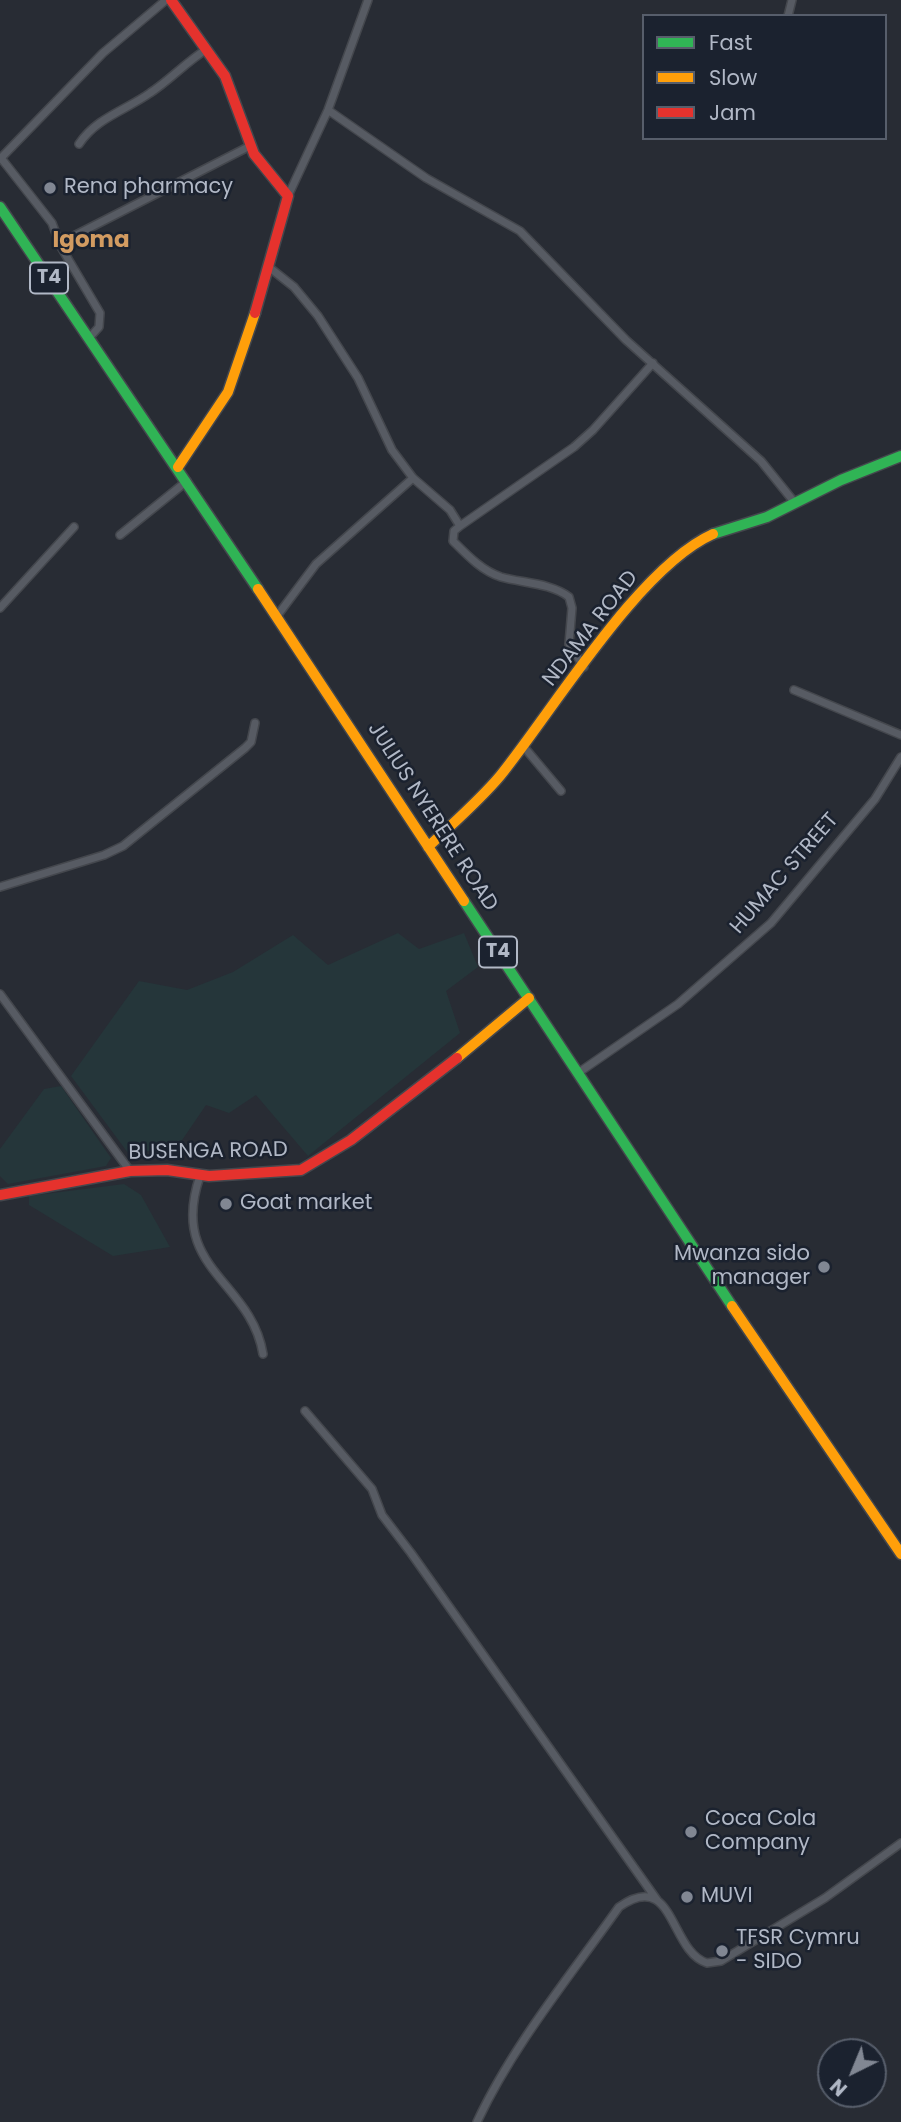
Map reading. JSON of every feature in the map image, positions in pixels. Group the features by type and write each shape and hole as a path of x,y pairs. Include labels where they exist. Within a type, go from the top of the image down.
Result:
{"main road":[{"path":"168,0 225,76 250,146 288,196 270,268 228,392 212,420 178,467"},
{"name":"JULIUS NYERERE ROAD","path":"0,207 178,467 809,1423 901,1554"},
{"name":"NDAMA ROAD","path":"428,847 524,747 628,607 690,545 712,534 767,517 841,480 901,457"},
{"name":"BUSENGA ROAD","path":"0,1195 130,1171 167,1170 200,1176 301,1170 351,1140 493,1030 528,998"}],"street":[{"path":"90,337 99,327 100,313 60,243 52,223 0,158 103,53 168,0"},
{"path":"288,196 328,110 368,0"},
{"path":"79,144 103,120 150,93 186,62 207,49"},
{"path":"328,110 426,178 520,231 626,340 761,461 795,503"},
{"path":"60,243 250,146"},
{"path":"270,268 294,287 318,316 358,378 393,450 413,478 450,510 460,526"},
{"path":"585,668 569,644 572,608 569,597 559,591 499,576 482,567 453,541 454,531 574,447 653,363"},
{"path":"276,617 316,564 413,478"},
{"path":"120,535 187,481"},
{"path":"0,608 74,527"},
{"path":"794,690 901,735"},
{"path":"0,887 104,855 130,842 246,748 251,742 255,723"},
{"path":"524,747 561,791"},
{"name":"HUMAC STREET","path":"578,1073 678,1004 771,923 875,799 901,757"},
{"path":"0,994 130,1171"},
{"path":"200,1176 191,1201 194,1238 258,1332 263,1354"},
{"path":"304,1411 377,1495 382,1515 694,1955 706,1963 721,1961 825,1898 901,1843"},
{"path":"477,2122 493,2089 619,1907 632,1898 644,1896 658,1901"}],"shaded area":[{"path":"398,933 419,949 464,933 478,967 446,991 460,1033 308,1156 256,1095 229,1113 206,1105 176,1149 128,1153 71,1076 139,981 187,990 233,972 293,935 328,965"},
{"path":"61,1086 111,1158 106,1166 8,1184 0,1176 0,1149 44,1089"},
{"path":"124,1184 141,1195 170,1247 113,1256 29,1205 29,1196"}],"traffic: fast":[{"path":"0,207 258,589"},
{"path":"713,534 767,517 841,480 901,456"},
{"path":"464,901 732,1306"}],"traffic: slow":[{"path":"178,467 228,392 255,313"},
{"path":"428,847 500,776 627,607 656,576 685,551 713,534"},
{"path":"258,589 464,901"},
{"path":"457,1058 529,998"},
{"path":"732,1306 901,1554"}],"traffic: jam":[{"path":"171,0 225,76 254,154 288,196 255,313"},
{"path":"0,1195 130,1171 167,1170 209,1176 301,1170 351,1140 457,1058"}],"place":[{"name":"Rena pharmacy","path":"50,188"},
{"name":"Goat market","path":"226,1204"},
{"name":"Mwanza sido manager","path":"824,1267"},
{"name":"Coca Cola Company","path":"691,1832"},
{"name":"MUVI","path":"687,1897"},
{"name":"TFSR Cymru - SIDO","path":"722,1951"}],"district":[{"name":"Igoma","path":"91,241"}]}
